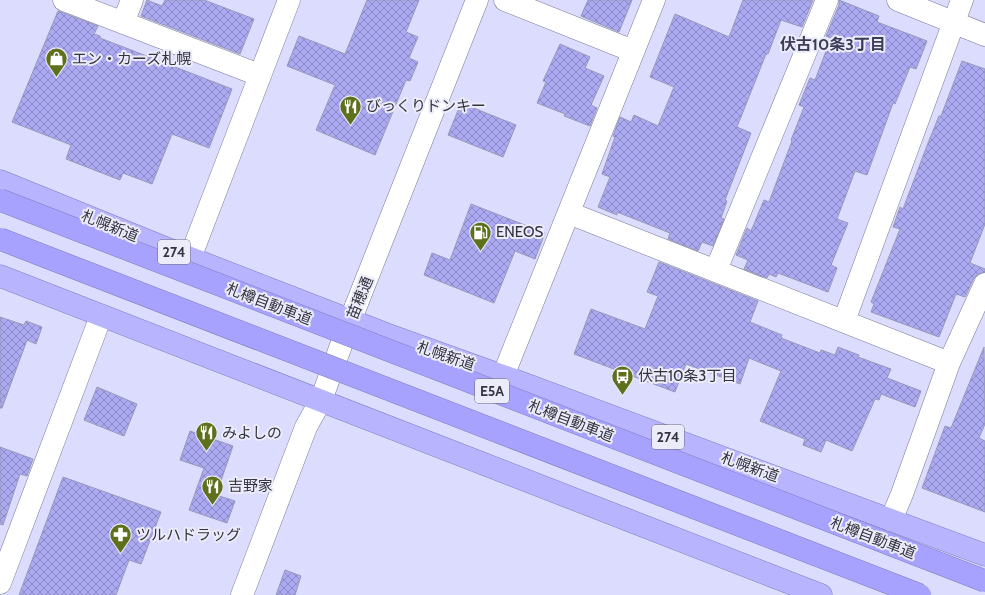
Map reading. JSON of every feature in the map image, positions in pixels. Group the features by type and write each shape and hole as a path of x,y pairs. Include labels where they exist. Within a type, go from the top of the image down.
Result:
{"highway":[{"name":"札幌新道","path":"0,181 350,321 503,376 985,555"},
{"name":"札樽自動車道","path":"0,200 985,581"},
{"name":"E5A","path":"0,239 920,595"},
{"path":"0,276 821,595"}],"street":[{"path":"64,0 259,76"},
{"path":"123,23 132,0"},
{"path":"190,258 289,0"},
{"name":"苗穂通","path":"242,595 306,428 321,400 350,321 477,0"},
{"path":"504,0 633,51"},
{"path":"503,376 654,0"},
{"path":"716,270 827,0"},
{"path":"898,0 985,34"},
{"path":"844,321 962,0"},
{"path":"569,213 949,363"},
{"path":"891,520 902,494 949,363 985,284"},
{"path":"0,583 101,316"}],"building":[{"path":"147,0 162,6 165,0 204,0 254,19 240,54 141,16"},
{"path":"367,0 419,0 406,32 418,37 409,58 418,62 410,81 406,80 375,155 316,130 335,85 287,66 299,36 345,54"},
{"path":"588,0 632,0 619,32 581,16"},
{"path":"743,0 813,0 802,27 781,20 737,127 751,133 725,200 727,201 721,218 724,219 713,246 702,242 698,251 668,239 670,233 617,212 617,215 598,207 610,177 602,174 615,137 613,136 620,117 631,122 634,115 658,126 674,87 650,77 675,14 729,37"},
{"path":"839,0 879,16 877,22 927,41 916,69 910,67 895,104 893,103 867,175 855,171 837,219 848,223 831,265 837,268 828,292 778,273 776,277 769,274 767,278 744,269 748,260 736,255 747,228 751,231 764,200 769,202 804,107 799,105 810,78 815,80 831,38 826,36 839,5"},
{"path":"58,11 98,26 94,34 100,36 100,38 232,89 209,148 172,134 152,184 123,173 120,180 66,159 71,145 12,122"},
{"path":"560,44 590,57 585,68 604,76 591,105 597,108 590,126 537,103 546,82 543,81"},
{"path":"962,61 985,69 985,224 970,263 985,269 985,272 978,274 974,278 965,297 956,294 939,337 871,312 874,304 871,302 900,229 893,227 900,207 903,209 928,143 939,116 941,116"},
{"path":"461,103 516,125 503,157 448,135"},
{"path":"471,204 545,233 535,259 515,251 494,303 424,275 432,253 450,260"},
{"path":"659,262 758,301 750,322 782,335 781,338 820,353 821,350 835,355 838,347 859,355 858,357 891,369 887,378 921,391 915,407 881,394 879,400 875,399 852,451 826,440 821,452 803,445 805,439 760,421 781,371 749,358 740,384 686,364 675,392 574,354 591,309 645,329 658,296 647,292"},
{"path":"0,317 24,325 26,321 42,327 36,344 27,340 2,408 0,408"},
{"path":"984,347 985,424 979,438 985,441 985,512 922,488 945,426 951,428"},
{"path":"97,387 137,404 124,436 84,420"},
{"path":"190,431 233,446 216,495 235,501 227,523 189,510 204,468 180,460"},
{"path":"0,447 33,459 27,476 20,474 3,525 0,524"},
{"path":"63,477 161,512 141,564 129,560 116,595 19,595"},
{"path":"285,570 301,576 295,595 276,595"}],"place":[{"name":"エン・カーズ札幌","path":"56,78"},
{"name":"びっくりドンキー","path":"351,126"},
{"name":"ENEOS","path":"481,252"},
{"name":"伏古10条3丁目","path":"623,396"},
{"name":"みよしの","path":"207,452"},
{"name":"吉野家","path":"212,506"},
{"name":"ツルハドラッグ","path":"120,554"}],"district":[{"name":"伏古10条3丁目","path":"833,44"}]}
